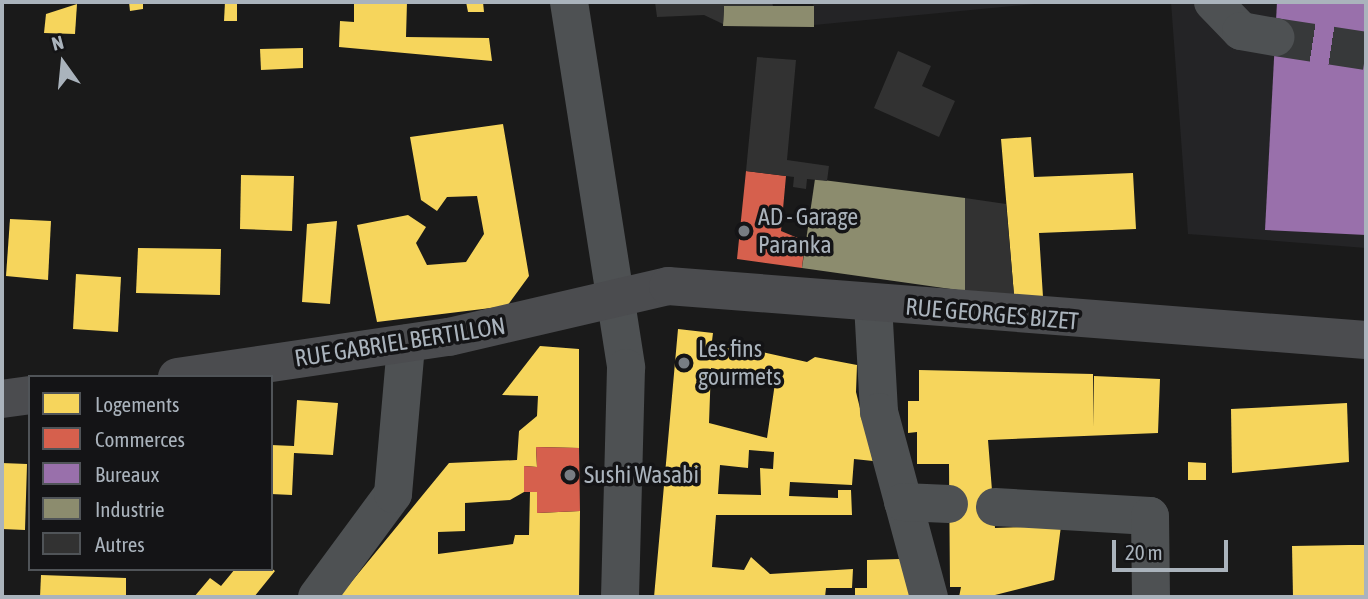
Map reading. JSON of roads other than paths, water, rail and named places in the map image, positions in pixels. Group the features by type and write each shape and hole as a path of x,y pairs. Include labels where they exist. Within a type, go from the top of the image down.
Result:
{"main road":[{"name":"RUE GEORGES BIZET","path":"619,294 668,286 873,304 1366,340"},
{"name":"RUE GABRIEL BERTILLON","path":"191,375 406,344 580,309 619,294"},
{"path":"2,399 28,396"}],"street":[{"path":"569,2 619,294 628,414 620,597"},
{"path":"1213,2 1241,31 1275,37"},
{"path":"873,304 879,412 929,597"},
{"path":"317,597 393,494 406,344"},
{"path":"903,502 949,504"},
{"path":"995,507 1150,516 1151,597"}],"tunnel":[{"path":"1275,37 1366,51"}],"place":[{"name":"AD - Garage Paranka","path":"744,231"},
{"name":"Les fins gourmets","path":"684,363"},
{"name":"Sushi Wasabi","path":"570,475"}]}
